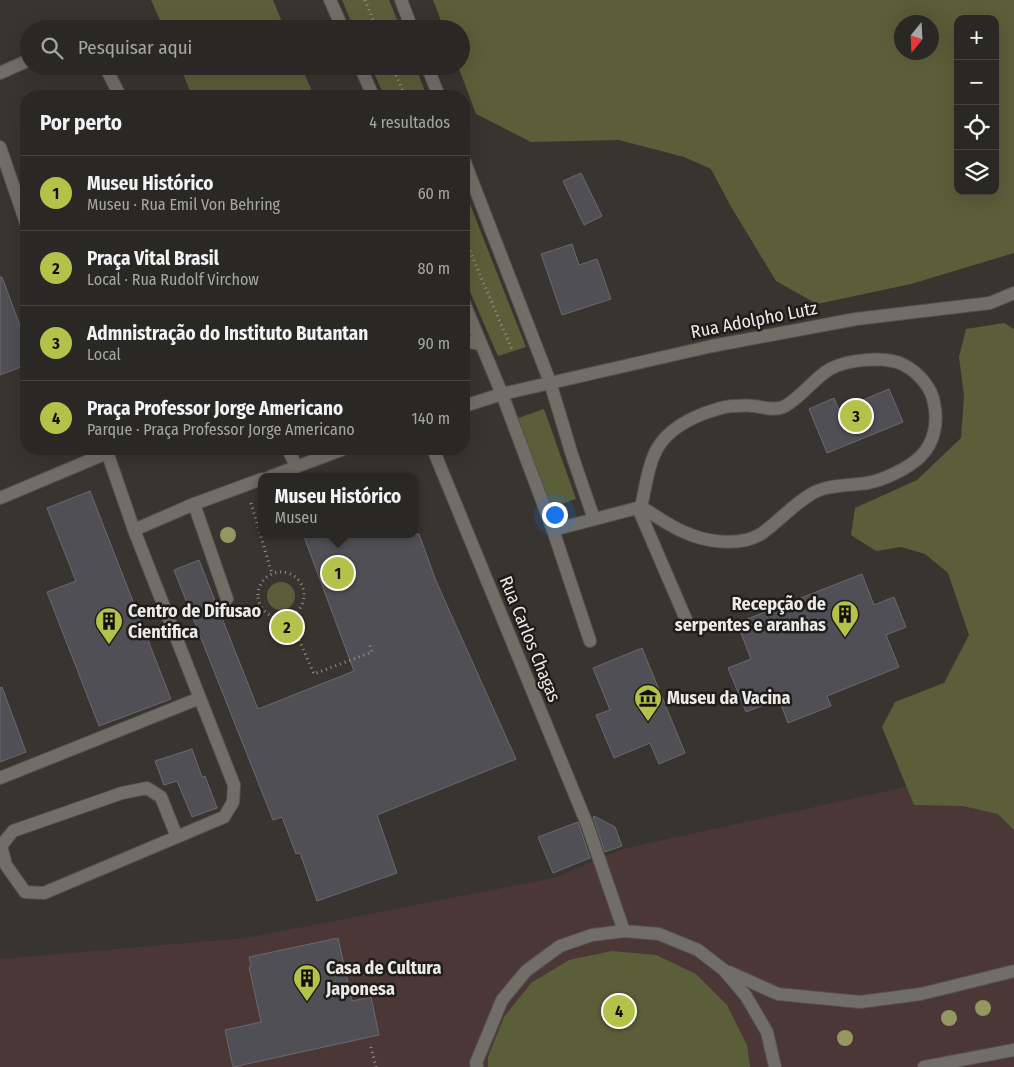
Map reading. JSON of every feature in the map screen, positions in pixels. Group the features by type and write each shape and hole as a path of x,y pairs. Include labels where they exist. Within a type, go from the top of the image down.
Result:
{"street":[{"path":"330,0 339,20"},
{"path":"401,0 409,20"},
{"path":"0,73 20,64"},
{"path":"110,75 117,90"},
{"path":"364,75 370,90"},
{"path":"431,75 437,90"},
{"path":"0,147 20,205"},
{"path":"470,175 550,382 594,519"},
{"name":"Rua Adolpho Lutz","path":"470,404 550,382 712,346 856,319 990,303 1014,293"},
{"path":"470,317 502,394 553,530 590,641"},
{"path":"470,342 482,344"},
{"path":"553,530 640,508 684,532 706,539 732,543 758,536 815,491 870,482 905,468 921,455 933,438 937,415 933,396 924,381 904,365 884,360 854,360 831,368 782,408 728,406 688,419 670,432 654,454 640,508 688,624"},
{"path":"0,498 97,455"},
{"path":"107,455 134,530 234,785 233,802 224,817 177,837 44,893 25,892 6,865 1,846 13,831 122,793 147,788 161,797 177,837"},
{"path":"291,455 296,466"},
{"path":"279,473 327,455"},
{"name":"Rua Carlos Chagas","path":"435,455 593,842 624,931"},
{"path":"134,530 194,504 258,481"},
{"path":"194,504 227,599"},
{"path":"0,778 200,698"},
{"path":"475,1066 502,1000 526,971 560,946 592,935 624,931 660,934 698,950 724,970 746,996 768,1032 776,1067"},
{"path":"724,970 778,994 860,1002 921,994 1014,971"},
{"path":"924,1067 1014,1050"}],"path":[{"path":"365,0 373,20"},
{"path":"396,75 402,90"},
{"path":"470,251 513,352"},
{"path":"245,486 258,528"},
{"path":"261,538 272,574"},
{"path":"283,572 291,574 302,585 304,600 301,608 289,617 274,618 262,609 258,602 259,587 262,580 272,574 283,572"},
{"path":"289,617 314,674 372,652 368,642"},
{"path":"371,1046 376,1067"}],"shaded area":[{"path":"1014,763 1014,1067 0,1067 0,959 246,938 554,878 623,849"}],"green space":[{"path":"151,0 273,0 281,20 160,20"},
{"path":"342,0 389,0 397,20 350,20"},
{"path":"433,0 1014,0 1014,253 911,284 817,304 776,281 730,205 711,169 684,157 619,140 531,142 476,114 470,98 470,90 467,90 461,75 470,75 470,20 441,20"},
{"path":"184,75 305,75 311,90 190,90"},
{"path":"375,75 419,75 425,90 381,90"},
{"path":"470,204 526,347 498,356 470,292"},
{"path":"1004,323 1014,329 1014,830 998,814 963,806 914,805 882,727 895,702 944,683 969,635 948,573 925,554 901,547 876,551 851,535 855,508 917,480 961,438 964,396 959,357 966,329"},
{"path":"544,409 576,499 550,508 518,418"},
{"path":"281,582 291,586 295,596 291,606 281,610 271,606 267,596 271,586"},
{"path":"612,951 656,955 696,974 727,1005 747,1045 750,1067 488,1067 488,1057 504,1017 531,983 569,960"}],"building":[{"path":"581,173 602,216 584,225 563,181"},
{"path":"572,244 579,265 597,259 611,299 562,315 541,254"},
{"path":"0,277 2,277 20,326 20,367 0,375"},
{"path":"889,389 903,422 827,453 809,409 834,398 839,410"},
{"name":"Centro de Difusao Cientifica","path":"90,491 171,699 99,726 47,592 76,581 47,508"},
{"path":"419,534 436,581 516,759 377,815 397,873 317,901 300,853 296,854 282,817 273,820 174,570 199,560 258,709 354,671 304,538 418,538"},
{"name":"Recepção de serpentes e aranhas","path":"862,574 874,605 894,597 906,627 886,635 899,667 827,696 831,706 788,723 779,699 746,712 728,668 751,659 737,623"},
{"path":"642,648 685,753 659,764 650,743 614,758 596,715 610,710 593,668"},
{"path":"2,687 26,752 0,762 0,688"},
{"path":"192,749 202,777 205,776 217,808 192,817 177,781 164,785 155,761"},
{"path":"594,816 615,827 622,846 605,852"},
{"path":"578,822 590,858 553,873 538,837"},
{"name":"Casa de Cultura Japonesa","path":"338,938 352,1001 371,997 379,1035 233,1067 225,1030 261,1022 249,967 251,966 249,957"}],"place":[{"name":"Admnistração do Instituto Butantan","path":"856,416"},
{"name":"Museu Histórico","path":"338,573"},
{"name":"Praça Vital Brasil","path":"287,627"},
{"name":"Recepção de serpentes e aranhas","path":"845,638"},
{"name":"Centro de Difusao Cientifica","path":"109,645"},
{"name":"Museu da Vacina","path":"648,722"},
{"name":"Casa de Cultura Japonesa","path":"307,1002"},
{"name":"Praça Professor Jorge Americano","path":"619,1011"}]}
